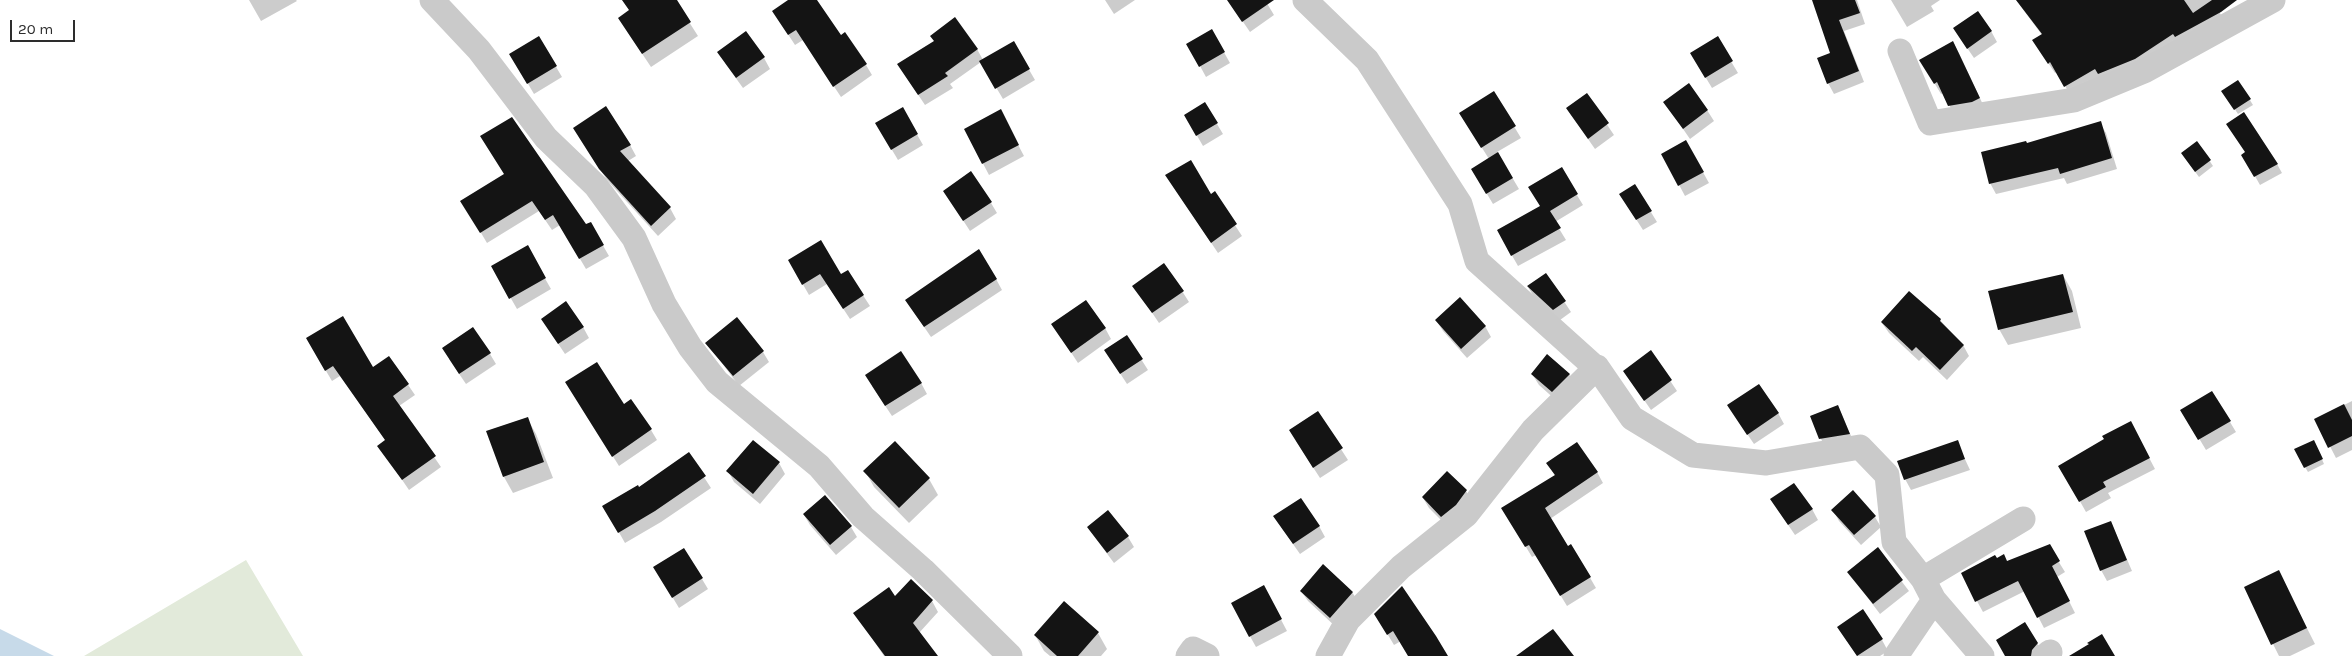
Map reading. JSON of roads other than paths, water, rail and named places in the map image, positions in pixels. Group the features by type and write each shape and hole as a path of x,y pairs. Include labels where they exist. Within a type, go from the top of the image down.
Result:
{"street":[{"path":"432,0 479,50 546,138 596,186 634,238 664,304 690,347 717,382 819,466 863,517 923,570 1010,656"},
{"path":"1305,0 1367,60 1460,204 1477,261 1596,368 1632,418 1693,455 1766,463 1860,447 1887,475 1894,542 1928,590 1982,656"},
{"path":"1900,50 1930,123 2074,100 2144,71 2273,0"},
{"path":"1328,656 1348,620 1401,567 1466,515 1533,430 1596,368"},
{"path":"1896,656 1928,590 2023,518"},
{"path":"1188,656 1193,649 1207,656"}],"water":[{"path":"0,629 54,656 0,656"}]}
